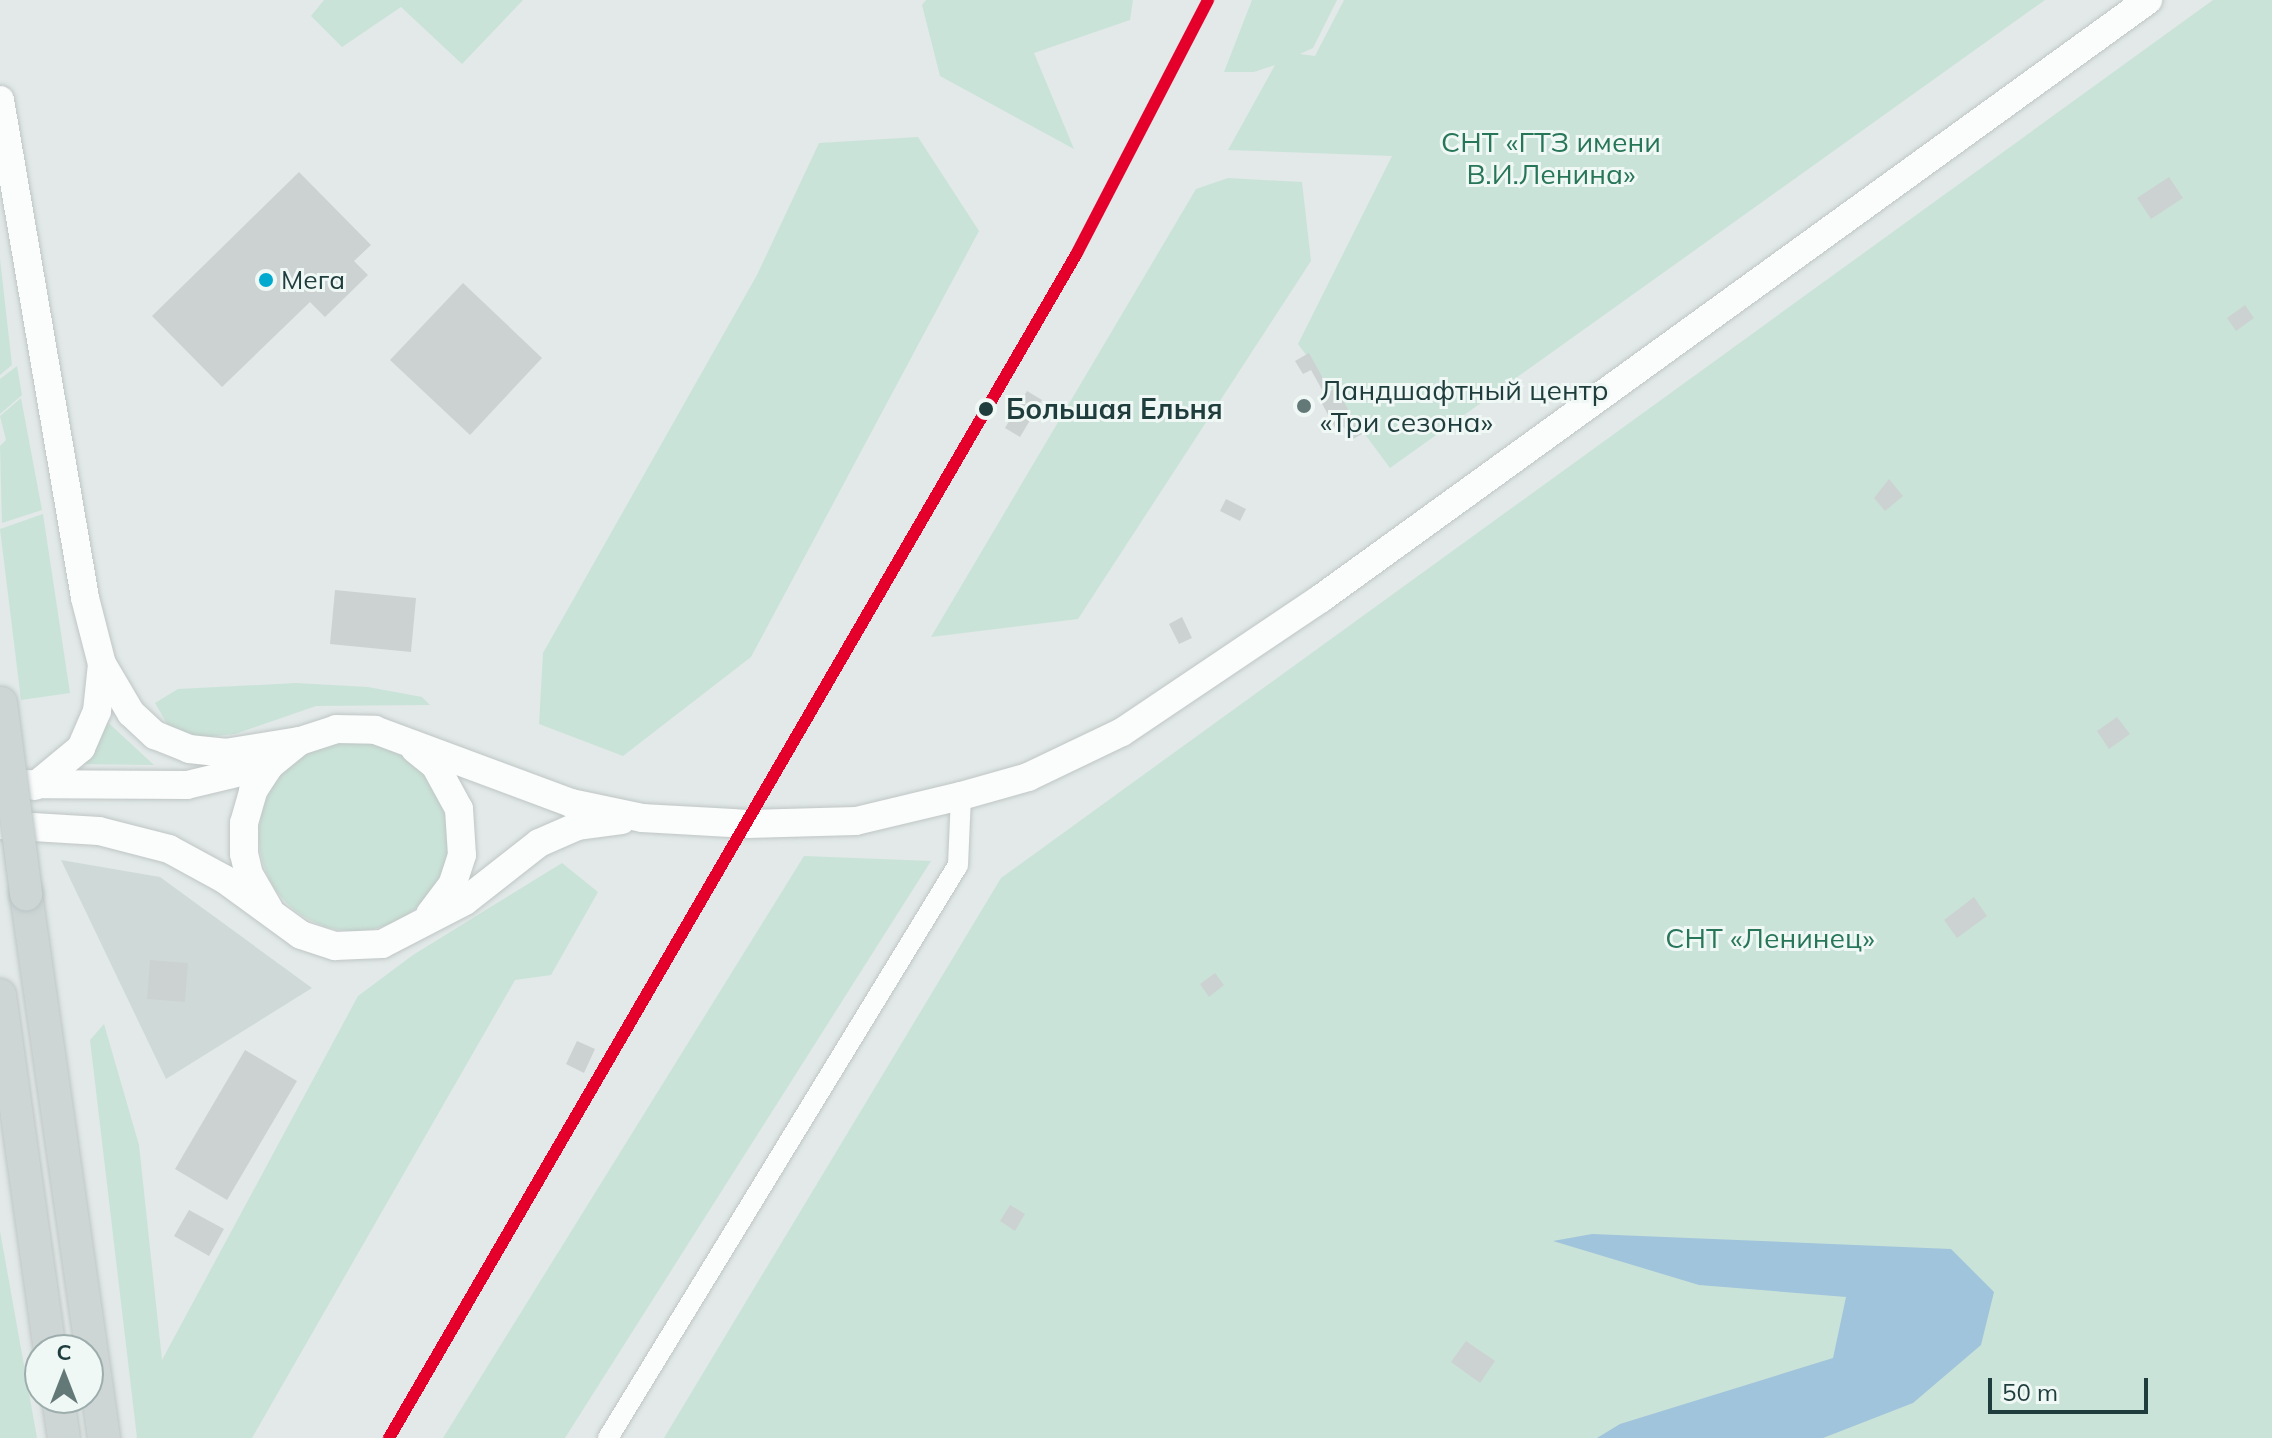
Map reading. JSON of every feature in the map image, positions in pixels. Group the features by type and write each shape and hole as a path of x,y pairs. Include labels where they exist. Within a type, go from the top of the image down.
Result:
{"main road":[{"path":"0,100 85,598 102,664 131,713 155,735 189,749 225,753 300,741 336,729 375,730 571,803 642,818 748,824 856,821 1028,777 1122,732 1214,671 2148,0"},
{"path":"35,786 81,748 97,711 102,664"},
{"path":"0,701 104,1438"},
{"path":"269,909 249,875 244,823 253,791 270,765 300,741"},
{"path":"404,741 435,765 459,809 462,855 452,885 422,924"},
{"path":"0,784 187,785 270,765"},
{"path":"0,825 99,831 169,849 269,909 301,935 335,946 382,944 465,901 539,843 578,826 642,818"},
{"path":"0,995 48,1334"},
{"path":"60,1414 64,1438"}],"street":[{"path":"608,1438 958,865 961,796"}],"shaded area":[{"path":"61,860 160,877 312,988 166,1079"}],"green space":[{"path":"324,0 523,0 462,64 401,7 342,47 311,16"},
{"path":"926,0 1133,0 1130,20 1034,53 1074,149 940,76 922,5"},
{"name":"СНТ «ГТЗ имени В.И.Ленина»","path":"1252,0 1337,0 1313,48 1300,54 1315,56 1344,0 2045,0 1390,468 1298,344 1392,156 1228,150 1275,65 1254,72 1224,72"},
{"name":"СНТ «Ленинец»","path":"2213,0 2272,0 2272,1438 664,1438 1001,878"},
{"path":"918,137 979,231 751,657 623,756 539,724 543,653 757,275 819,143"},
{"path":"1228,178 1302,182 1311,261 1078,619 931,637 1196,189"},
{"path":"0,259 12,365 0,375"},
{"path":"17,366 22,395 0,414 0,379"},
{"path":"21,398 42,510 2,523 0,446 6,440 0,416"},
{"path":"43,514 70,693 21,700 0,529"},
{"path":"296,683 368,687 422,697 430,705 316,706 235,734 198,738 170,729 155,703 178,689"},
{"path":"101,716 154,765 76,764"},
{"path":"354,741 390,748 421,769 442,800 449,836 442,872 421,903 390,924 354,931 318,924 287,903 266,872 259,836 266,800 287,769 318,748"},
{"path":"804,856 931,861 565,1438 443,1438"},
{"path":"562,863 598,892 551,975 515,980 252,1438 137,1438 90,1040 104,1024 139,1145 162,1360 358,996 413,955"},
{"path":"0,1231 24,1365 24,1414 33,1414 37,1438 0,1438"}],"water":[{"path":"1592,1234 1951,1249 1994,1292 1981,1345 1913,1403 1823,1438 1597,1438 1620,1424 1833,1358 1846,1297 1699,1285 1553,1241"}],"building":[{"name":"Мега","path":"299,172 371,245 354,261 368,275 325,317 310,302 222,387 152,316"},
{"path":"2169,177 2183,198 2151,219 2137,198"},
{"path":"463,283 542,358 470,435 390,360"},
{"path":"2245,305 2254,318 2236,331 2227,318"},
{"path":"1309,353 1330,391 1336,388 1362,434 1351,440 1344,427 1337,431 1319,398 1325,395 1311,370 1303,374 1295,361"},
{"path":"1027,391 1042,400 1020,437 1005,428"},
{"path":"1889,479 1903,496 1885,511 1874,498"},
{"path":"1226,499 1246,509 1240,521 1220,511"},
{"path":"335,590 416,598 411,652 330,644"},
{"path":"1182,617 1192,638 1179,644 1169,624"},
{"path":"2117,717 2130,734 2109,749 2097,731"},
{"path":"1974,897 1987,916 1957,938 1944,920"},
{"path":"150,960 188,963 185,1002 147,999"},
{"path":"1215,973 1224,985 1209,997 1200,984"},
{"path":"577,1041 595,1049 584,1073 566,1064"},
{"path":"245,1050 297,1081 227,1200 175,1169"},
{"path":"1010,1205 1025,1214 1015,1231 1000,1221"},
{"path":"189,1210 224,1229 209,1256 174,1236"},
{"path":"1466,1341 1495,1361 1480,1383 1451,1362"}],"transit line":[{"path":"389,1438 1077,253 1208,0"}],"place":[{"name":"Мега","path":"266,280"},
{"name":"Ландшафтный центр «Три сезона»","path":"1304,406"},
{"name":"Большая Ельня","path":"986,409"}]}
